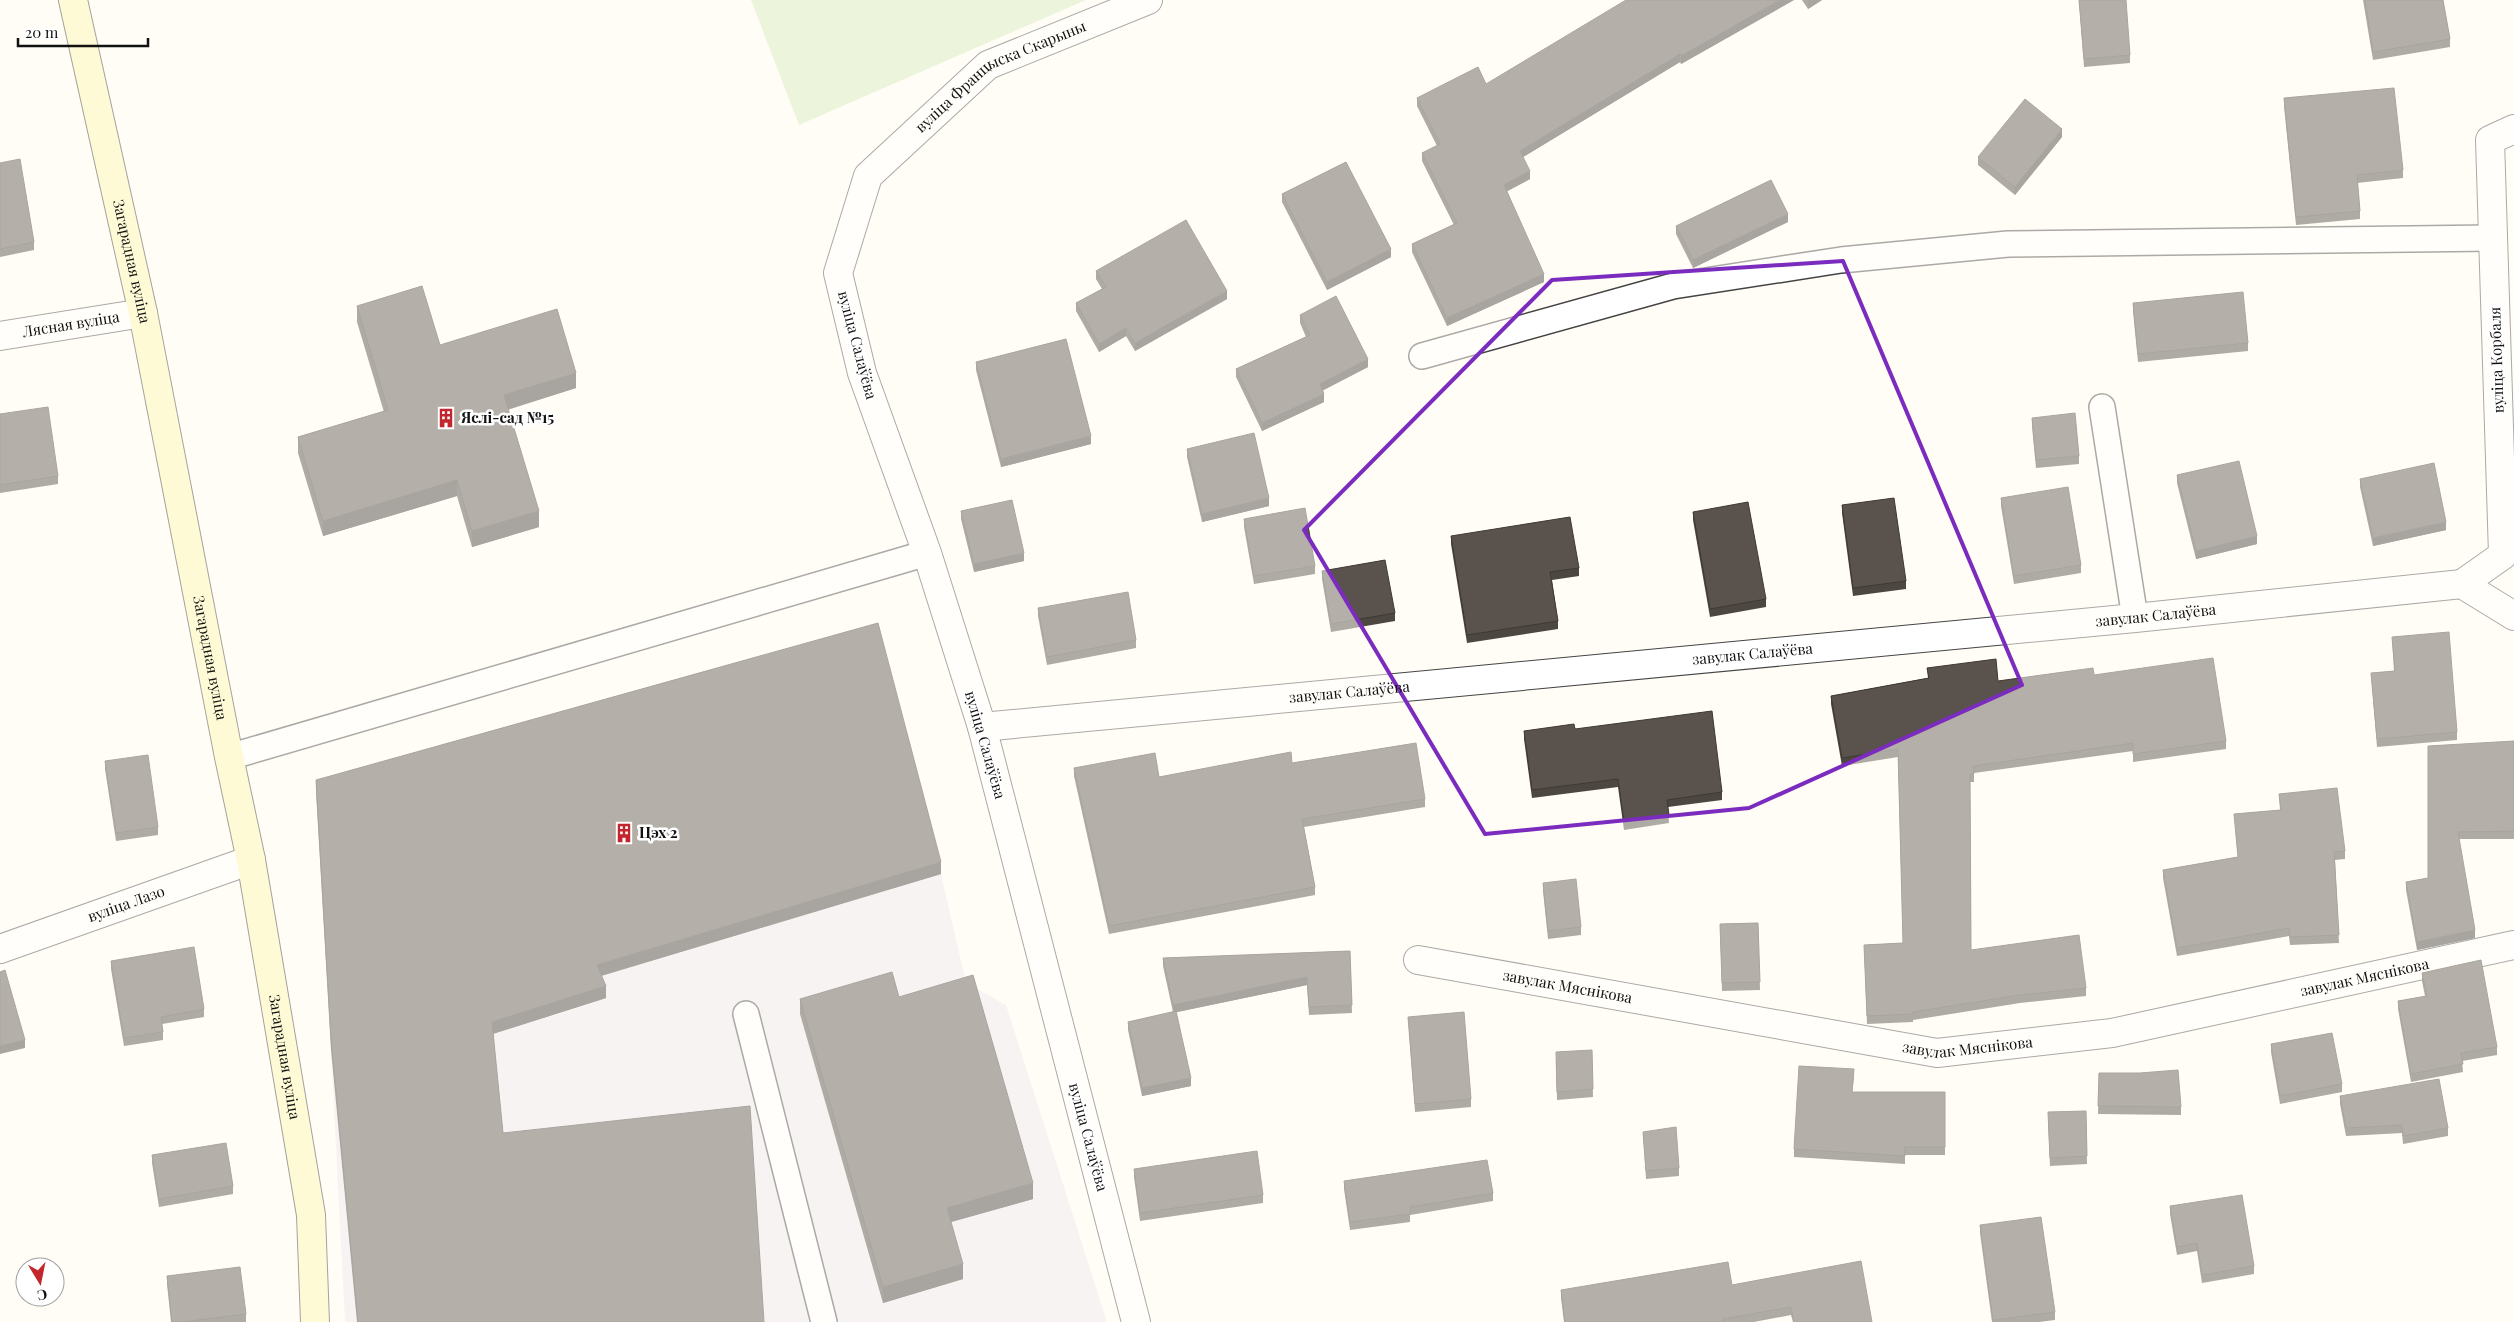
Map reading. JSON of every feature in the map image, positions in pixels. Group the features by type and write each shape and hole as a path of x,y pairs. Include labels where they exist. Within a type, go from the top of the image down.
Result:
{"street":[{"name":"Загарадная вуліца","path":"73,0 143,313 229,757 251,860 311,1215 315,1322"},
{"name":"вуліца Францыска Скарыны","path":"868,176 988,66 1148,0"},
{"name":"вуліца Корбаля","path":"2462,584 2503,556 2490,140 2514,129"},
{"name":"вуліца Салаўёва","path":"868,176 838,273 862,373 927,553 982,727 1136,1322"},
{"name":"Лясная вуліца","path":"0,336 143,313"},
{"path":"2462,584 2514,616"},
{"name":"завулак Салаўёва","path":"982,727 2135,618 2462,584"},
{"name":"вуліца Лазо","path":"0,949 251,860"},
{"name":"завулак Мяснікова","path":"1418,960 1937,1053 2112,1033 2514,945"}],"lane":[{"path":"1422,356 1673,286 1841,260 2008,244 2493,238"},
{"path":"2102,407 2135,618"},
{"path":"229,757 927,553"},
{"path":"746,1014 824,1322"}],"highlighted area":[{"path":"1843,261 2022,685 1749,808 1485,834 1304,530 1552,280"}],"shaded area":[{"path":"878,635 941,874 966,983 1006,1005 1107,1322 345,1322 331,1050"}],"green space":[{"path":"751,0 1086,0 799,125"}],"building":[{"path":"1626,0 1780,0 1681,56 1680,54 1520,151 1530,171 1504,185 1544,274 1447,318 1412,244 1457,223 1422,153 1440,144 1417,98 1478,67 1486,84"},
{"path":"2079,0 2126,0 2130,55 2084,59"},
{"path":"2365,0 2443,0 2450,39 2373,52"},
{"path":"2394,88 2403,170 2357,175 2360,211 2296,217 2284,98"},
{"path":"2025,99 2062,129 2015,187 1978,157"},
{"path":"20,159 34,242 0,249 0,163"},
{"path":"1346,162 1391,249 1327,282 1282,194"},
{"path":"1771,180 1788,214 1693,260 1676,226"},
{"path":"1186,220 1227,291 1135,343 1126,328 1099,344 1076,303 1106,287 1096,271"},
{"name":"Яслі-сад №15","path":"422,286 440,345 557,309 576,373 504,395 539,511 472,531 457,480 323,521 298,437 388,410 357,306"},
{"path":"2243,292 2248,343 2138,354 2133,303"},
{"path":"1336,296 1368,359 1320,384 1324,394 1262,423 1236,369 1310,335 1300,315"},
{"path":"1066,339 1091,436 1001,459 976,362"},
{"path":"48,407 58,476 0,485 0,414"},
{"path":"2075,413 2079,456 2036,460 2032,418"},
{"path":"1254,433 1269,498 1202,514 1187,449"},
{"path":"2239,461 2257,536 2196,551 2177,475"},
{"path":"2434,463 2446,522 2373,538 2360,479"},
{"path":"2068,487 2081,565 2014,576 2001,498"},
{"path":"1894,498 1906,581 1853,588 1842,505"},
{"path":"1012,500 1024,553 974,564 961,511"},
{"path":"1748,502 1766,599 1710,609 1693,512"},
{"path":"1305,508 1315,566 1254,576 1244,519"},
{"path":"1570,517 1579,568 1550,572 1558,621 1467,635 1451,536"},
{"path":"1385,560 1395,613 1331,624 1322,571"},
{"path":"1128,592 1136,640 1047,657 1038,608"},
{"path":"878,623 941,862 597,965 606,986 492,1022 503,1133 750,1106 764,1322 358,1322 331,1038 316,780"},
{"path":"2449,632 2457,732 2377,739 2371,673 2395,671 2392,637"},
{"path":"2213,658 2226,741 2133,754 2133,743 1973,766 1974,774 1970,774 1971,950 2079,935 2086,988 2020,995 1913,1012 1913,1014 1867,1016 1864,945 1903,943 1898,749 1842,758 1831,696 1929,678 1927,668 1996,659 1998,681 2093,668 2094,675"},
{"path":"1712,711 1722,792 1667,800 1669,815 1624,822 1618,779 1532,790 1524,731 1574,724 1575,729"},
{"path":"2514,741 2514,831 2458,832 2475,930 2417,942 2406,882 2428,878 2428,746"},
{"path":"1416,743 1425,799 1302,819 1315,887 1109,926 1074,768 1155,753 1159,777 1291,752 1292,763"},
{"path":"148,755 158,827 116,833 105,761"},
{"path":"2337,788 2345,851 2334,852 2339,935 2290,937 2289,928 2177,948 2163,870 2238,857 2234,814 2281,810 2279,794"},
{"path":"1576,879 1581,927 1548,931 1543,883"},
{"path":"1758,923 1760,982 1722,983 1720,924"},
{"path":"194,947 204,1009 161,1017 163,1032 124,1038 111,961"},
{"path":"1350,951 1352,1005 1309,1007 1307,977 1173,1005 1163,958"},
{"path":"2481,960 2497,1047 2461,1053 2463,1064 2411,1074 2398,1001 2427,996 2422,973"},
{"path":"5,970 25,1040 0,1046 0,972"},
{"path":"892,972 899,997 973,975 1033,1183 947,1208 963,1264 883,1287 800,999"},
{"path":"1176,1011 1191,1078 1142,1088 1128,1022"},
{"path":"1464,1012 1471,1099 1415,1104 1408,1017"},
{"path":"2332,1033 2342,1084 2280,1096 2271,1044"},
{"path":"1592,1050 1593,1089 1557,1092 1556,1052"},
{"path":"1799,1066 1854,1069 1852,1092 1945,1092 1945,1147 1904,1147 1905,1156 1794,1149"},
{"path":"2178,1070 2181,1107 2098,1106 2099,1073 2140,1073"},
{"path":"2439,1079 2448,1128 2403,1136 2402,1125 2346,1128 2340,1096"},
{"path":"2086,1111 2087,1156 2050,1158 2048,1112"},
{"path":"1676,1127 1679,1168 1646,1171 1643,1132"},
{"path":"226,1143 233,1186 159,1199 152,1155"},
{"path":"1257,1151 1263,1195 1140,1213 1134,1169"},
{"path":"1487,1160 1493,1193 1410,1207 1410,1214 1350,1222 1344,1181"},
{"path":"2242,1195 2254,1266 2202,1275 2197,1243 2177,1247 2170,1206"},
{"path":"2041,1217 2055,1312 1993,1320 1980,1225"},
{"path":"1861,1261 1872,1322 1794,1322 1791,1307 1723,1319 1724,1322 1565,1322 1561,1290 1728,1262 1732,1285"},
{"path":"240,1267 246,1314 172,1322 167,1276"}],"place":[{"name":"Яслі-сад №15","path":"446,418"},
{"name":"Цэх 2","path":"624,833"}]}
